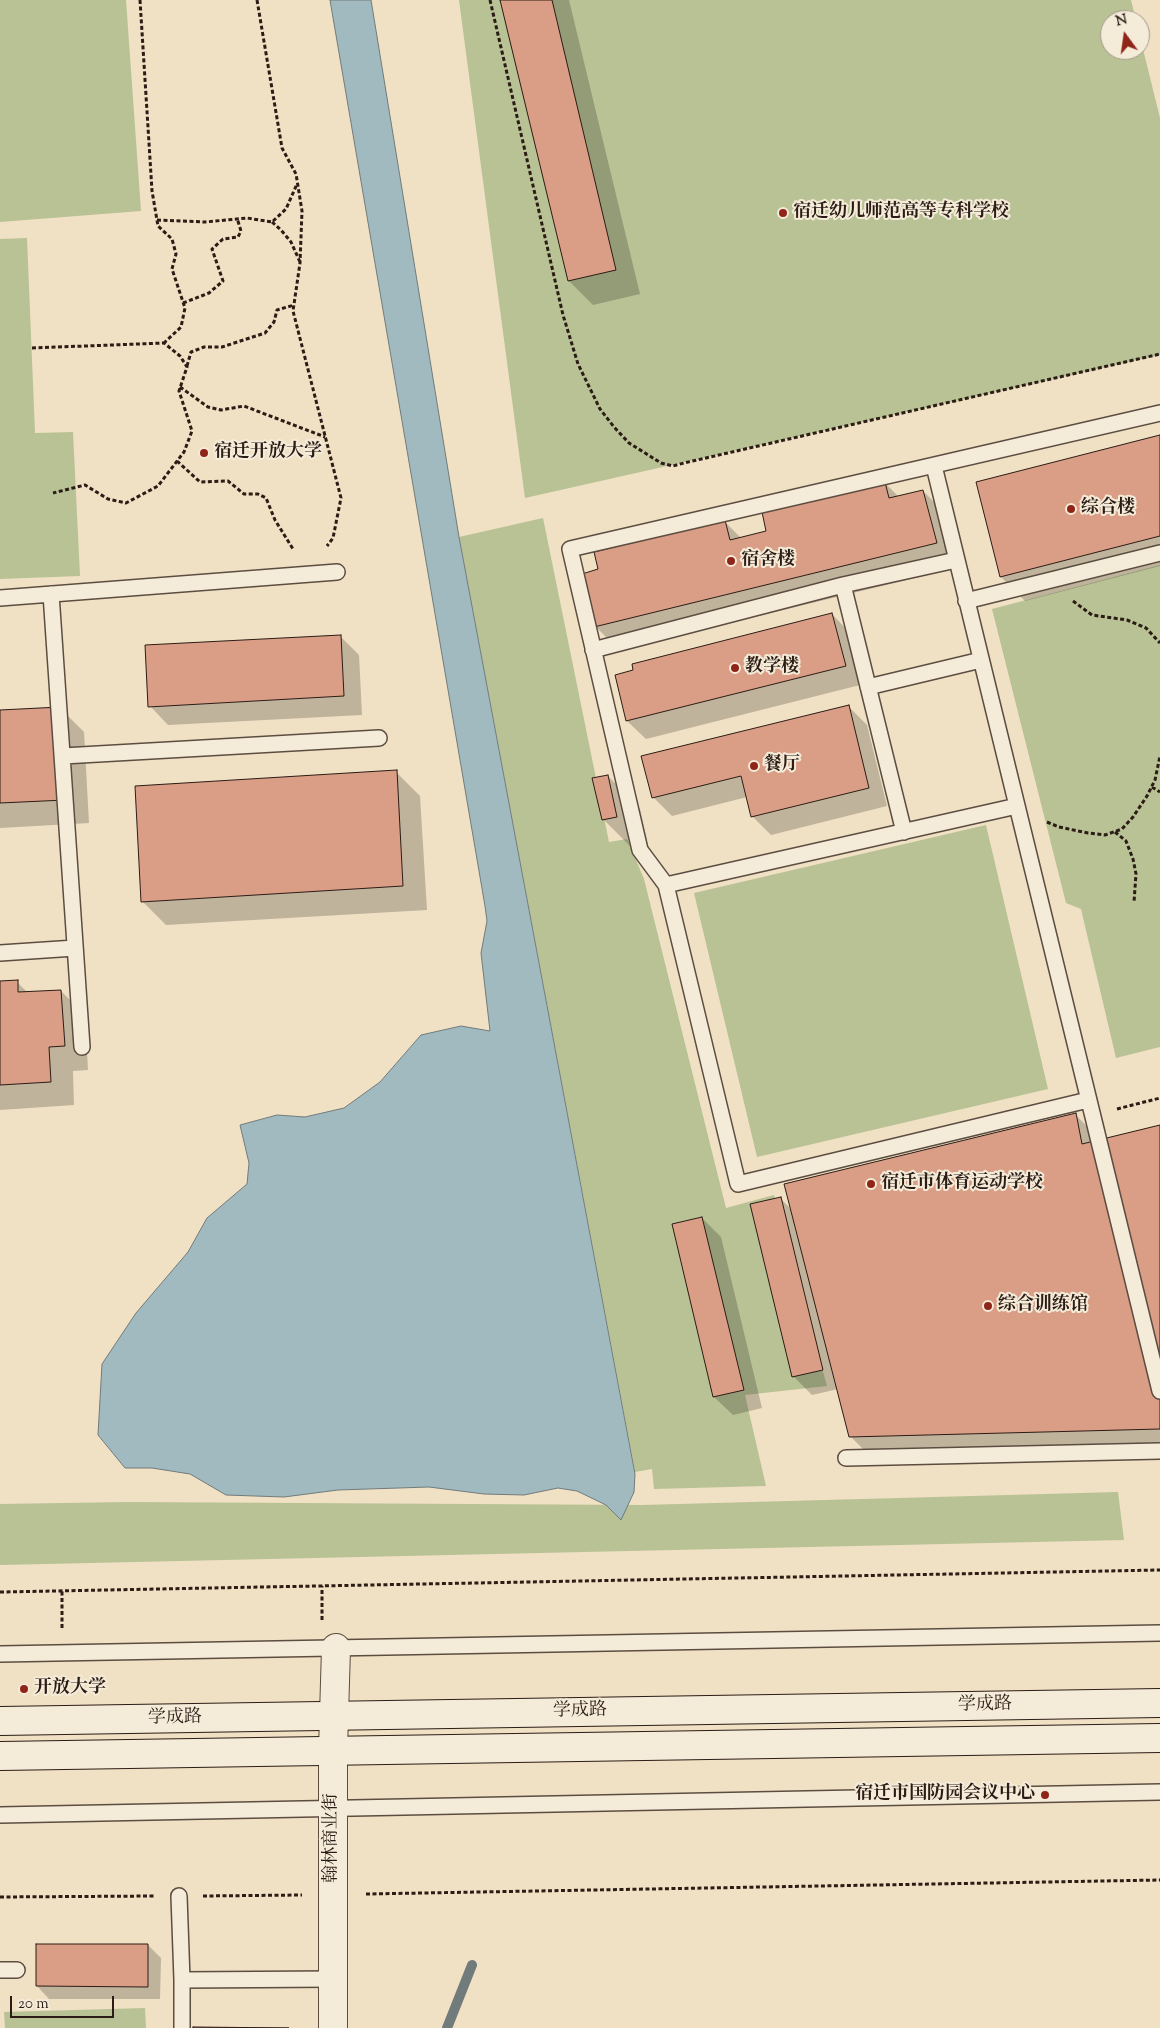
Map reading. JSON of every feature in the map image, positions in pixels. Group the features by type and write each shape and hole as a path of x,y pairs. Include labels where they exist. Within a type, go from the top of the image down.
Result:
{"main road":[{"name":"翰林商业街","path":"333,2028 333,1750 336,1648"},
{"name":"学成路","path":"0,1721 1160,1703"},
{"name":"学成路","path":"0,1756 1160,1738"}],"lane":[{"path":"1088,1100 738,1184 666,885 640,850 570,549 1160,414"},
{"path":"934,466 1160,1390"},
{"path":"966,600 1160,553"},
{"path":"593,650 843,586 956,560"},
{"path":"0,598 337,572"},
{"path":"843,586 904,832"},
{"path":"51,594 82,1047"},
{"path":"868,687 981,660"},
{"path":"62,756 379,738"},
{"path":"666,885 1016,806"},
{"path":"0,953 75,948"},
{"path":"846,1458 1160,1451"},
{"path":"0,1654 1160,1633"},
{"path":"0,1815 1160,1792"},
{"path":"179,1896 182,2028"},
{"path":"0,1970 17,1970"},
{"path":"182,1980 333,1979"}],"path":[{"path":"32,348 164,343 181,327 185,308 172,269 176,254 172,239 158,226 152,191 140,0"},
{"path":"177,461 200,482 228,481 244,494 258,494 266,498 275,520 294,549 305,574 333,538 341,498 293,311 300,263 302,211 296,174 282,148 257,0"},
{"path":"490,0 565,322 578,364 600,408 614,427 630,443 661,463 673,466 1160,354"},
{"path":"272,222 286,209 297,183"},
{"path":"183,303 209,293 223,281 212,249 223,239 238,237 241,231 237,218"},
{"path":"157,220 205,222 247,218 272,222 291,242 300,263"},
{"path":"53,493 85,485 108,499 126,504 158,486 184,452 192,431 179,391 191,352 204,347 222,347 265,333 274,322 277,310 294,305"},
{"path":"164,343 180,356 186,367"},
{"path":"180,387 208,407 221,410 244,406 326,437"},
{"path":"1050,580 1078,606 1092,615 1126,620 1146,628 1160,643"},
{"path":"1016,806 1059,828 1105,835 1115,832 1122,829 1133,817 1152,787 1160,756"},
{"path":"1152,787 1160,792"},
{"path":"1115,832 1126,841 1133,859 1136,874 1134,902"},
{"path":"1092,1115 1160,1098"},
{"path":"0,1592 1160,1570"},
{"path":"62,1591 62,1653"},
{"path":"0,1897 334,1895 1160,1880"}],"green space":[{"path":"0,0 126,0 141,211 0,222"},
{"name":"宿迁幼儿师范高等专科学校","path":"459,0 1131,0 1134,10 1100,10 1100,60 1146,60 1160,118 1160,355 525,498"},
{"path":"27,238 35,433 73,432 80,576 0,579 0,239"},
{"path":"543,518 609,842 627,839 644,879 726,1208 774,1195 827,1386 745,1395 766,1486 654,1489 652,1469 635,1472 459,537"},
{"path":"1160,565 1160,1047 1116,1058 1081,909 1066,903 992,609"},
{"path":"986,825 1048,1089 757,1157 694,893"},
{"path":"1118,1492 1124,1540 0,1565 0,1504 127,1502 642,1505"},
{"path":"145,2008 146,2028 5,2028 4,2012"}],"water":[{"path":"330,0 371,0 459,537 635,1474 634,1492 621,1520 606,1505 577,1491 558,1488 524,1495 484,1494 429,1487 338,1490 284,1497 226,1495 190,1474 152,1468 125,1468 98,1435 102,1364 136,1313 188,1252 207,1218 247,1184 249,1163 240,1125 277,1115 305,1117 344,1108 380,1082 421,1035 461,1026 490,1031 481,953 487,921 485,906"}],"building":[{"path":"500,0 552,0 616,270 568,281"},
{"name":"综合楼","path":"1160,435 1160,536 1000,577 976,482"},
{"name":"宿舍楼","path":"885,482 889,498 923,490 937,543 594,627 582,574 598,569 594,552 725,520 730,540 766,531 762,512"},
{"name":"教学楼","path":"832,613 846,666 626,721 615,675 633,670 632,664"},
{"path":"341,635 344,696 148,707 145,645"},
{"name":"餐厅","path":"849,705 869,788 751,817 741,776 652,798 641,756"},
{"path":"60,707 65,800 0,803 0,710"},
{"path":"397,770 403,886 141,902 135,786"},
{"path":"608,775 617,817 602,820 592,778"},
{"path":"18,980 18,992 61,990 65,1046 49,1047 51,1082 0,1085 0,981"},
{"name":"综合训练馆","path":"1076,1113 1082,1144 1160,1125 1160,1429 849,1437 784,1184"},
{"path":"781,1197 823,1370 792,1377 750,1204"},
{"path":"702,1217 744,1390 713,1397 672,1224"},
{"path":"36,1944 148,1944 148,1987 36,1986"},
{"path":"193,2027 289,2028 193,2028"}],"waterway":[{"path":"447,2028 472,1965"}],"place":[{"name":"宿迁幼儿师范高等专科学校","path":"783,213"},
{"name":"宿迁开放大学","path":"204,453"},
{"name":"综合楼","path":"1071,509"},
{"name":"宿舍楼","path":"731,561"},
{"name":"教学楼","path":"735,668"},
{"name":"餐厅","path":"754,766"},
{"name":"宿迁市体育运动学校","path":"871,1184"},
{"name":"综合训练馆","path":"988,1306"},
{"name":"开放大学","path":"24,1689"},
{"name":"宿迁市国防园会议中心","path":"1045,1795"}]}
